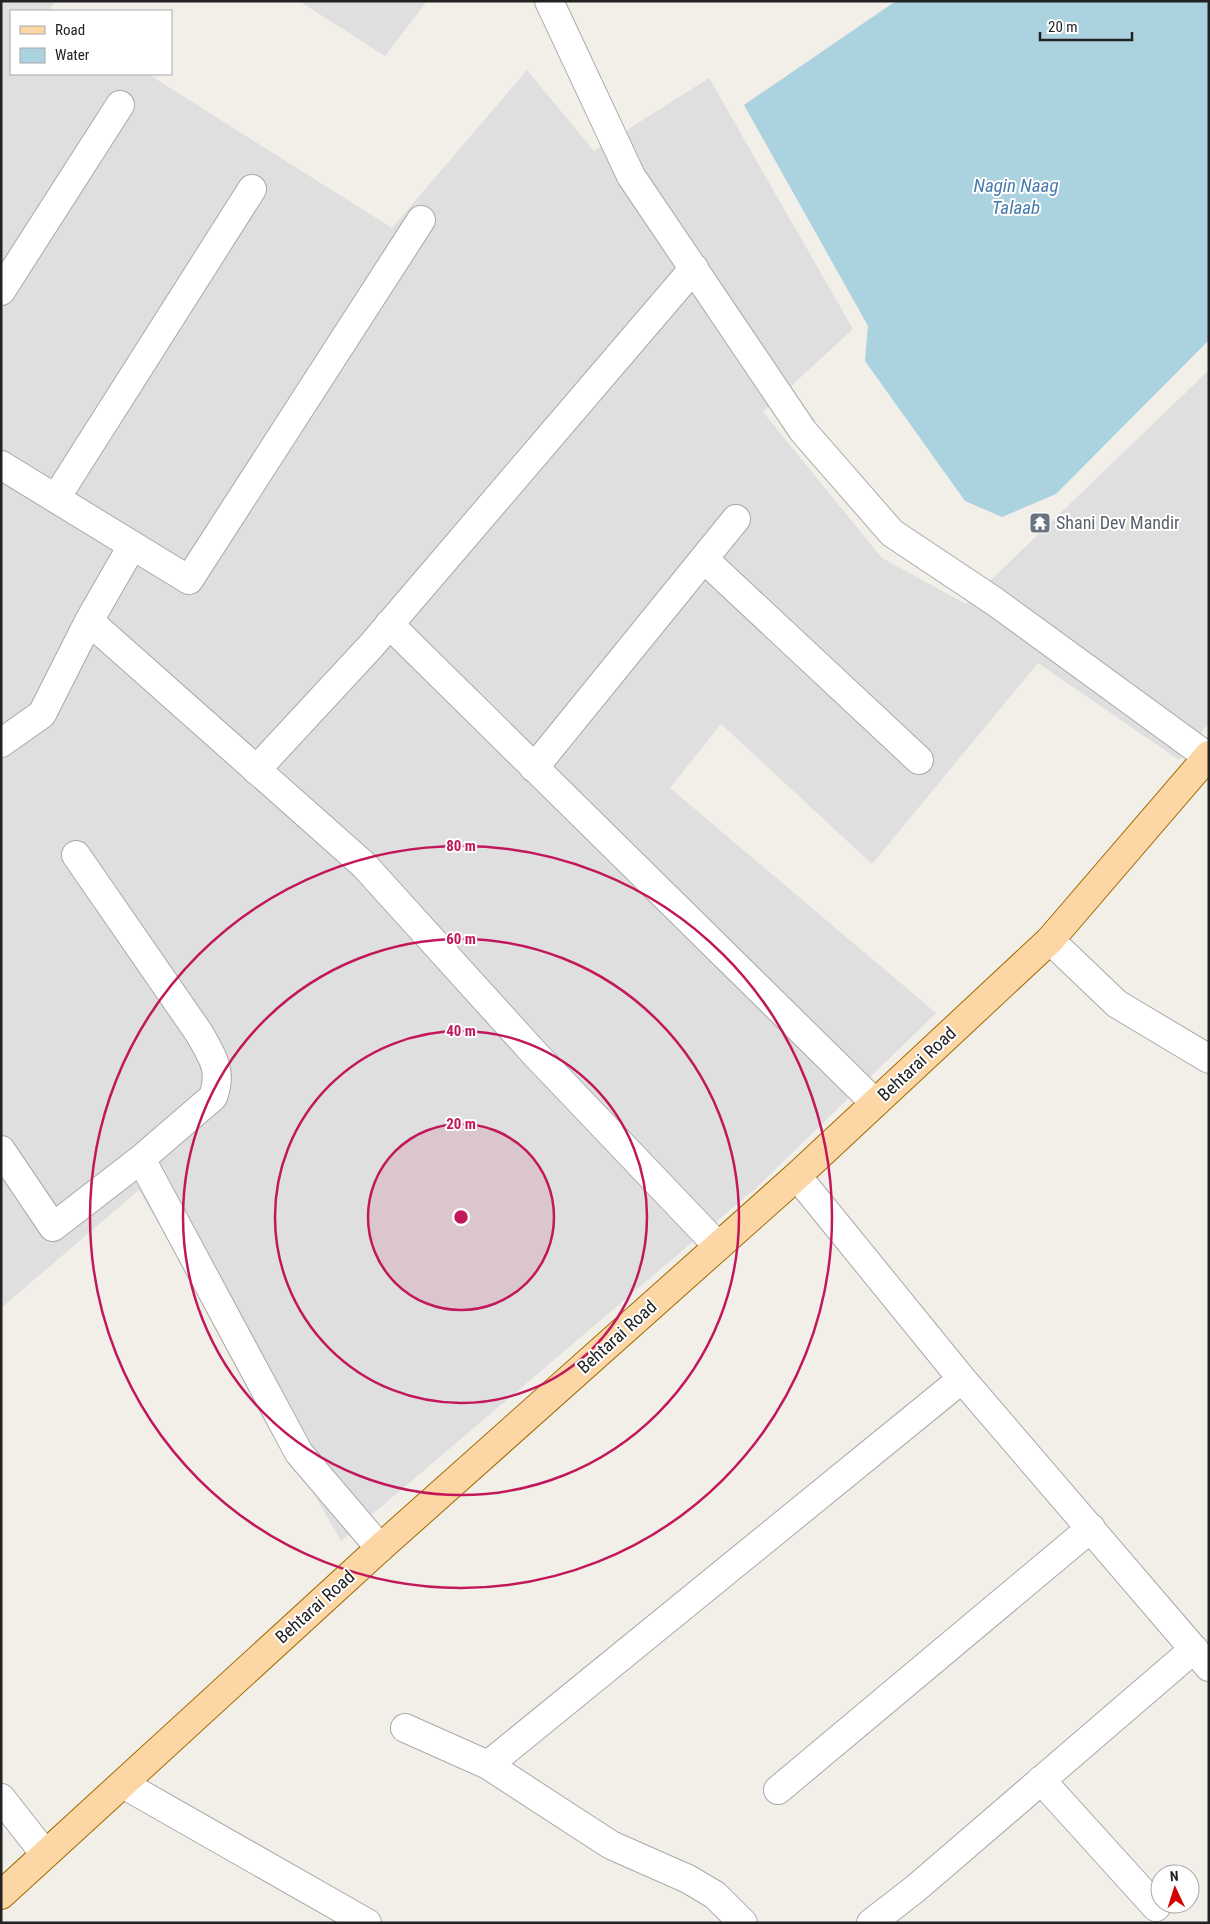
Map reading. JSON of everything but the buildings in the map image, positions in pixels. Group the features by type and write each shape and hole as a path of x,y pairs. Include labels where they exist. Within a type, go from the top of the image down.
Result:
{"main road":[{"name":"Behtarai Road","path":"1,1895 380,1548 797,1176 1050,940 1208,756"}],"street":[{"path":"549,1 631,176 803,431 892,533 994,601 1208,756"},
{"path":"1,290 120,105"},
{"path":"56,498 252,189"},
{"path":"1,465 189,580 421,220"},
{"path":"256,770 389,624 694,268"},
{"path":"534,768 736,519"},
{"path":"1,743 42,714 89,621 132,546"},
{"path":"704,559 919,760"},
{"path":"89,621 364,865 536,1055 718,1246"},
{"path":"389,624 875,1103"},
{"path":"1,1150 53,1227 141,1159 213,1097 218,1083 214,1060 199,1033 76,855"},
{"path":"1050,940 1117,1004 1209,1059"},
{"path":"141,1159 299,1452 380,1548"},
{"path":"797,1176 962,1379 1202,1658 1041,1780 890,1917"},
{"path":"488,1765 962,1379"},
{"path":"778,1790 1091,1528"},
{"path":"405,1728 488,1765 611,1845 688,1879 715,1895 743,1923"},
{"path":"1041,1780 1150,1901"},
{"path":"123,1784 367,1923"},
{"path":"1,1798 46,1854"}],"shaded area":[{"path":"1,1 55,1 50,10 10,10 10,75 150,75 392,228 527,70 594,151 709,78 853,329 763,412 882,558 966,604 1209,370 1209,723 1179,760 1038,663 872,864 721,724 670,788 936,1013 756,1188 341,1541 139,1190 1,1308"},
{"path":"299,1 427,1 385,56"}],"water":[{"name":"Nagin Naag Talaab","path":"896,1 1209,1 1209,340 1056,494 1002,517 965,501 865,361 868,326 744,105"}],"place":[{"name":"Shani Dev Mandir","path":"1040,523"}]}
